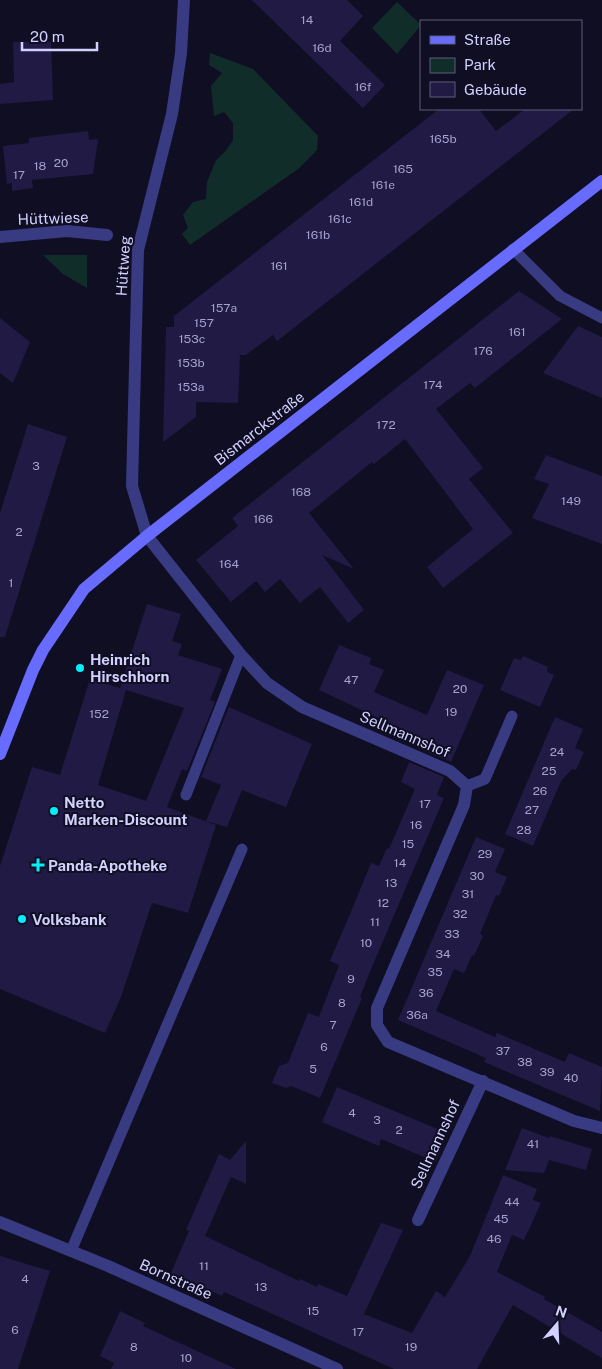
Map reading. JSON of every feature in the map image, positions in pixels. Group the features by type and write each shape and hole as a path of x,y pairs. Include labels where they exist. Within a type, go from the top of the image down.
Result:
{"main road":[{"name":"Bismarckstraße","path":"0,754 29,678 43,650 84,589 147,536 602,181"}],"street":[{"name":"Hüttweg","path":"147,536 132,486 138,250 172,114 181,53 184,0"},
{"name":"Hüttwiese","path":"0,237 67,231 107,235"},
{"name":"Sellmannshof","path":"147,536 241,656 267,683 302,707 450,771 466,786"},
{"path":"466,786 464,805 377,1008 377,1025 388,1042 574,1121 602,1128"},
{"name":"Sellmannshof","path":"418,1220 483,1081"},
{"name":"Bornstraße","path":"0,1222 72,1251 337,1369"}],"lane":[{"path":"513,250 560,296 602,318"},
{"path":"186,795 241,656"},
{"path":"466,786 485,779 512,716"},
{"path":"72,1251 242,849"}],"green space":[{"path":"397,2 420,24 397,54 372,28"},
{"path":"210,53 253,69 318,136 317,150 298,169 190,245 182,234 188,228 183,215 193,202 206,199 207,182 216,160 225,152 233,140 233,123 224,112 214,116 211,86 222,73 209,65"},
{"path":"43,255 87,255 87,288 63,274"}],"building":[{"path":"252,0 347,0 363,16 340,41 385,85 363,108"},
{"path":"13,42 51,42 53,100 0,104 0,84 14,82"},
{"path":"438,110 480,110 496,131 524,110 573,110 277,341 273,335 246,355 240,355 238,403 196,402 196,417 163,442 166,327 174,327 174,316"},
{"path":"88,131 89,140 98,139 93,174 32,180 33,188 12,191 12,183 7,184 3,146 29,143 29,138"},
{"path":"519,291 562,319 475,388 470,383 436,409 483,468 469,479 513,533 443,588 427,567 473,529 405,439 374,464 372,462 309,513 354,569 322,555 364,610 348,623 320,587 300,603 280,579 265,592 256,581 231,602 196,560 238,526 232,518"},
{"path":"0,318 30,342 13,383 0,373"},
{"path":"578,326 602,337 602,398 543,373"},
{"path":"28,424 67,437 5,637 0,637 0,513"},
{"path":"546,455 602,476 602,544 532,518 549,484 534,479"},
{"path":"147,604 181,614 172,641 182,644 178,655 222,669 210,700 215,702 187,771 182,769 167,807 216,825 188,913 152,903 121,997 105,1033 0,989 0,866 32,767 60,775 90,679 120,688","holes":["126,690 184,708 146,801 98,785"]},
{"path":"339,645 371,658 369,664 384,670 374,692 427,715 447,670 484,685 451,762 416,747 419,737 319,690"},
{"path":"523,656 548,667 547,672 554,675 540,707 500,690 514,658 521,660"},
{"path":"229,707 312,744 286,807 242,790 227,827 206,821 221,785 201,777"},
{"path":"555,717 583,729 575,748 584,752 576,770 572,769 561,781 533,846 505,834"},
{"path":"409,762 444,777 437,795 444,798 369,974 360,997 362,998 320,1098 291,1086 286,1088 272,1083 279,1066 288,1063 308,1013 319,1017 339,965 330,961 371,863 379,866 387,848 389,849 415,789 401,782"},
{"path":"476,837 505,849 495,872 507,877 499,896 496,895 480,934 483,936 474,956 472,955 464,973 454,969 436,1011 495,1037 497,1033 565,1062 569,1053 602,1067 600,1111 484,1062 486,1058 398,1020"},
{"path":"337,1087 447,1133 436,1162 381,1139 379,1146 322,1122"},
{"path":"522,1128 549,1138 550,1136 592,1149 586,1170 549,1160 544,1173 505,1170"},
{"path":"246,1141 246,1184 231,1177 205,1236 299,1281 300,1279 317,1287 318,1284 347,1296 381,1223 403,1230 364,1314 412,1333 436,1291 445,1297 470,1256 503,1175 537,1189 533,1200 541,1203 524,1240 512,1235 497,1272 545,1297 544,1299 602,1332 602,1358 513,1305 477,1369 394,1369 224,1292 222,1296 171,1273 189,1231 186,1230 219,1154 230,1160"},
{"path":"0,1256 50,1271 18,1369 0,1369"},
{"path":"120,1311 145,1323 143,1326 236,1369 111,1369 114,1363 100,1356"}],"place":[{"name":"Heinrich Hirschhorn","path":"80,668"},
{"name":"Netto Marken-Discount","path":"54,811"},
{"name":"Panda-Apotheke","path":"38,865"},
{"name":"Volksbank","path":"22,919"}]}
